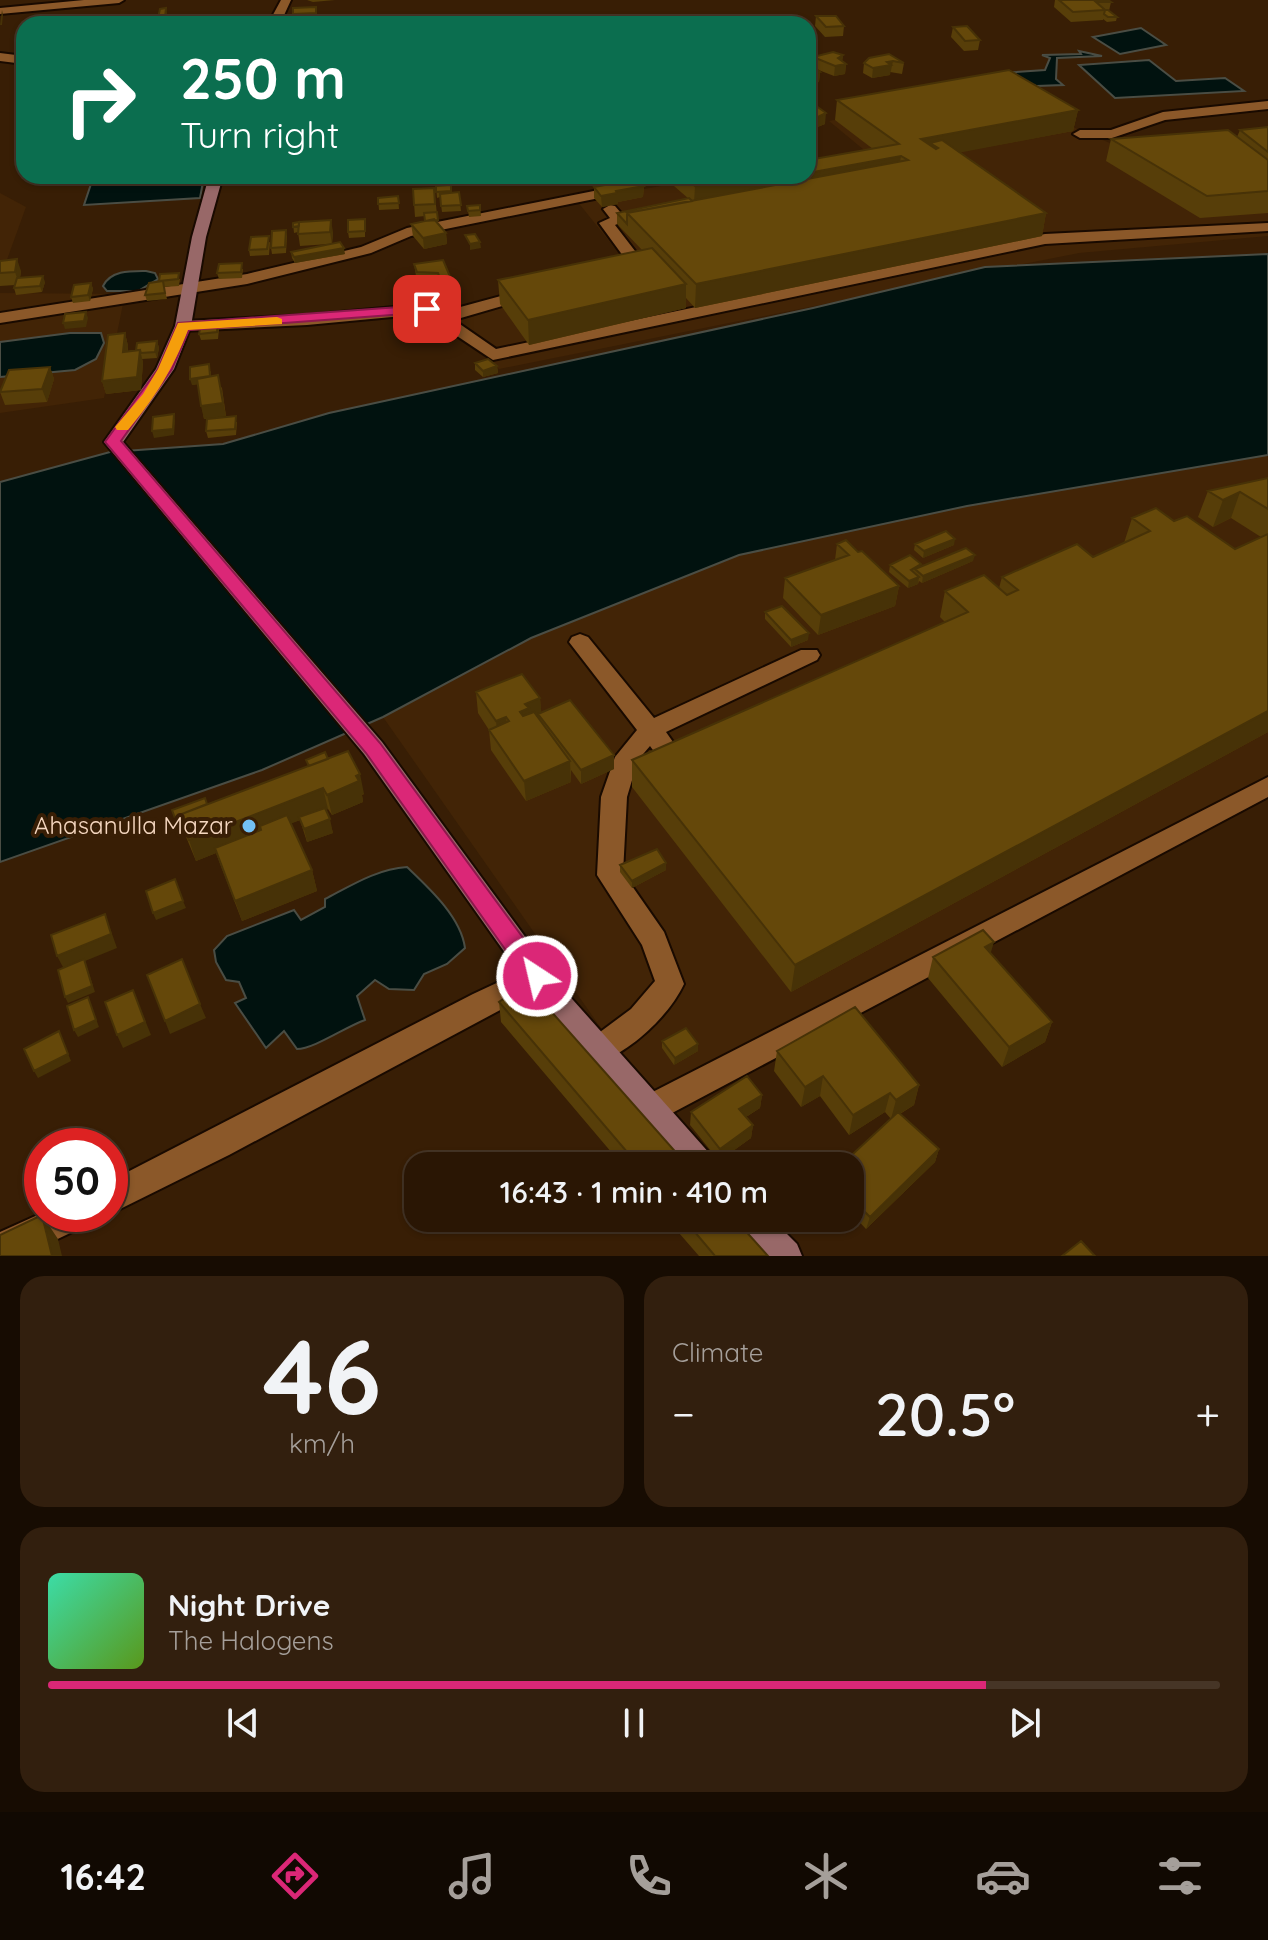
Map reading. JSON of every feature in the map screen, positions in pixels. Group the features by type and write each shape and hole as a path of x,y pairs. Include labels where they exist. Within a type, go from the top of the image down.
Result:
{"main road":[{"path":"214,184 188,290 183,326 165,369 113,442 373,748 537,976 648,1110 687,1152"},
{"path":"762,1232 785,1256"}],"street":[{"path":"1,7 119,0"},
{"path":"1080,134 1112,134 1163,116 1268,105"},
{"path":"0,318 188,290 366,250 407,232 625,188"},
{"path":"608,278 633,271 634,260 606,223 621,215"},
{"path":"183,326 427,309 493,355 1045,239 1268,227"},
{"path":"441,317 470,314 496,300 550,290"},
{"path":"580,642 668,752"},
{"path":"598,1050 641,1018 670,984 654,940 610,875 614,797 627,757 651,729 809,655"},
{"path":"648,1110 1268,786"},
{"path":"128,1189 316,1094 450,1018 537,976"},
{"path":"0,1249 36,1232"}],"shaded area":[{"path":"1141,28 1166,45 1120,54 1093,37"},
{"path":"1079,51 1102,56 1057,58 1056,79 1063,85 1036,86 1002,73 1045,70 1050,58 1042,55 1081,54"},
{"path":"1149,60 1176,81 1225,78 1244,91 1115,98 1079,65"},
{"path":"1002,88 1079,130 1117,146 1268,133 1268,236 1079,253 499,369 432,313 629,266 577,201 672,184 816,184 816,176 881,164 829,121"},
{"path":"91,184 203,184 200,198 84,205"},
{"path":"0,193 26,207 0,279"},
{"path":"1268,254 1268,455 967,506 739,555 531,638 383,717 262,770 0,862 0,482 110,452 223,444 329,413 813,308 985,267"},
{"path":"155,273 158,279 138,291 107,291 103,286 116,274"},
{"path":"0,293 125,294 104,398 0,413"},
{"path":"70,333 101,333 104,343 96,359 75,370 0,377 0,342"},
{"path":"1268,455 1268,778 650,1098 383,717 531,638 739,555 967,506"},
{"path":"407,867 451,914 465,948 447,964 424,974 414,990 389,989 375,980 357,996 365,1020 297,1049 284,1031 266,1048 235,1003 246,998 239,982 226,980 216,962 214,950 227,936 294,910 301,920 325,907 325,899 355,883 375,874"}],"building":[{"path":"1059,0 1111,2 1096,2 1105,10 1073,12"},
{"path":"316,7 316,13 293,14 293,8"},
{"path":"166,8 165,16 158,16 160,9"},
{"path":"1105,10 1117,17 1108,17 1104,14"},
{"path":"816,16 836,16 844,26 826,27"},
{"path":"967,26 980,40 965,41 953,27"},
{"path":"833,52 843,55 838,58 846,64 835,66 816,56"},
{"path":"889,54 904,63 893,61 887,62 891,65 873,68 864,63 869,58"},
{"path":"1009,70 1078,110 921,139 936,149 930,143 942,140 1046,213 696,284 627,213 781,184 816,184 816,177 908,160 901,156 816,172 816,159 899,144 837,100"},
{"path":"816,106 826,113 816,118"},
{"path":"1268,127 1268,152 1240,130"},
{"path":"1228,130 1268,160 1268,191 1207,196 1111,139"},
{"path":"610,184 644,186 601,196 594,187"},
{"path":"451,185 451,191 436,192 436,186"},
{"path":"434,188 435,204 414,205 413,189"},
{"path":"459,192 461,205 441,206 440,194"},
{"path":"398,196 399,203 378,204 378,198"},
{"path":"689,198 692,201 627,213 627,224 617,213"},
{"path":"480,205 480,210 468,211 467,206"},
{"path":"437,212 438,220 425,221 424,213"},
{"path":"365,219 365,231 348,232 348,220"},
{"path":"434,219 446,233 423,238 411,224"},
{"path":"331,220 330,232 298,234 299,222"},
{"path":"286,230 285,247 271,248 272,231"},
{"path":"475,234 480,242 470,244 465,235"},
{"path":"269,236 267,249 249,250 251,237"},
{"path":"340,242 344,248 294,257 291,252"},
{"path":"652,248 686,284 528,320 498,280"},
{"path":"17,259 15,272 0,273 0,261"},
{"path":"443,260 454,286 443,287 438,273 417,272 414,264"},
{"path":"242,263 241,272 217,273 219,264"},
{"path":"179,273 178,279 159,281 160,274"},
{"path":"43,276 40,286 14,288 17,278"},
{"path":"163,281 165,293 145,295 149,283"},
{"path":"91,283 88,295 71,297 74,285"},
{"path":"86,312 84,321 63,323 65,314"},
{"path":"218,322 217,332 199,334 201,324"},
{"path":"125,333 123,352 140,350 137,377 102,381 108,335"},
{"path":"157,341 155,352 141,353 136,350 137,343"},
{"path":"488,359 497,366 483,371 475,363"},
{"path":"209,364 210,376 190,379 190,367"},
{"path":"50,367 42,389 0,392 9,370"},
{"path":"218,375 223,403 201,406 197,379"},
{"path":"174,414 173,429 152,431 153,417"},
{"path":"236,416 235,429 206,431 207,419"},
{"path":"1268,478 1268,509 1240,492 1223,500 1208,491"},
{"path":"1156,508 1174,521 1187,516 1235,549 1268,534 1268,711 795,965 632,760 968,612 945,591 984,575 1007,595 1018,590 1002,577 1077,544 1093,557 1150,531 1132,518"},
{"path":"946,531 955,539 924,551 915,544"},
{"path":"846,540 899,586 821,615 785,578 849,555 837,544"},
{"path":"966,548 975,555 923,576 915,569"},
{"path":"910,555 921,564 911,570 919,577 909,581 890,565"},
{"path":"782,606 809,633 791,640 765,612"},
{"path":"522,674 540,698 525,704 529,708 520,712 523,716 534,712 570,761 524,781 489,730 509,721 506,717 496,721 476,692"},
{"path":"570,700 614,755 581,770 538,714"},
{"path":"348,751 360,774 356,776 359,781 327,795 323,788 189,840 179,815"},
{"path":"325,752 328,759 309,766 306,760"},
{"path":"205,798 207,804 179,815 182,825 178,826 172,810"},
{"path":"325,808 330,819 304,829 299,817"},
{"path":"287,815 312,870 235,901 215,848 261,830 260,826"},
{"path":"657,849 666,863 632,881 620,865"},
{"path":"175,879 183,901 153,913 146,891"},
{"path":"105,914 111,934 57,956 51,935"},
{"path":"983,930 994,942 985,947 1052,1022 1009,1047 933,957"},
{"path":"84,959 92,986 65,997 58,970"},
{"path":"182,959 200,1004 165,1021 147,975"},
{"path":"526,983 676,1152 627,1152 499,1002"},
{"path":"133,990 145,1022 117,1035 105,1002"},
{"path":"88,997 96,1020 74,1030 67,1006"},
{"path":"855,1007 919,1085 896,1100 890,1093 853,1115 823,1076 805,1087 777,1051"},
{"path":"686,1028 698,1044 675,1058 662,1041"},
{"path":"59,1031 68,1054 34,1071 24,1049"},
{"path":"747,1076 762,1095 739,1109 753,1125 720,1149 691,1112"},
{"path":"898,1112 939,1149 870,1217 864,1211 864,1152 855,1152"},
{"path":"24,1224 24,1232 46,1232 52,1256 0,1256 0,1235"},
{"path":"695,1232 747,1232 768,1256 715,1256"},
{"path":"1081,1241 1095,1256 1062,1256"}],"slow traffic":[{"path":"122,427 149,396 165,369 183,326 277,322"}],"place":[{"name":"Ahasanulla Mazar","path":"249,826"}],"route":[{"path":"427,309 307,320 183,326 165,369 149,396 128,417 113,442 373,748 537,976"}]}
